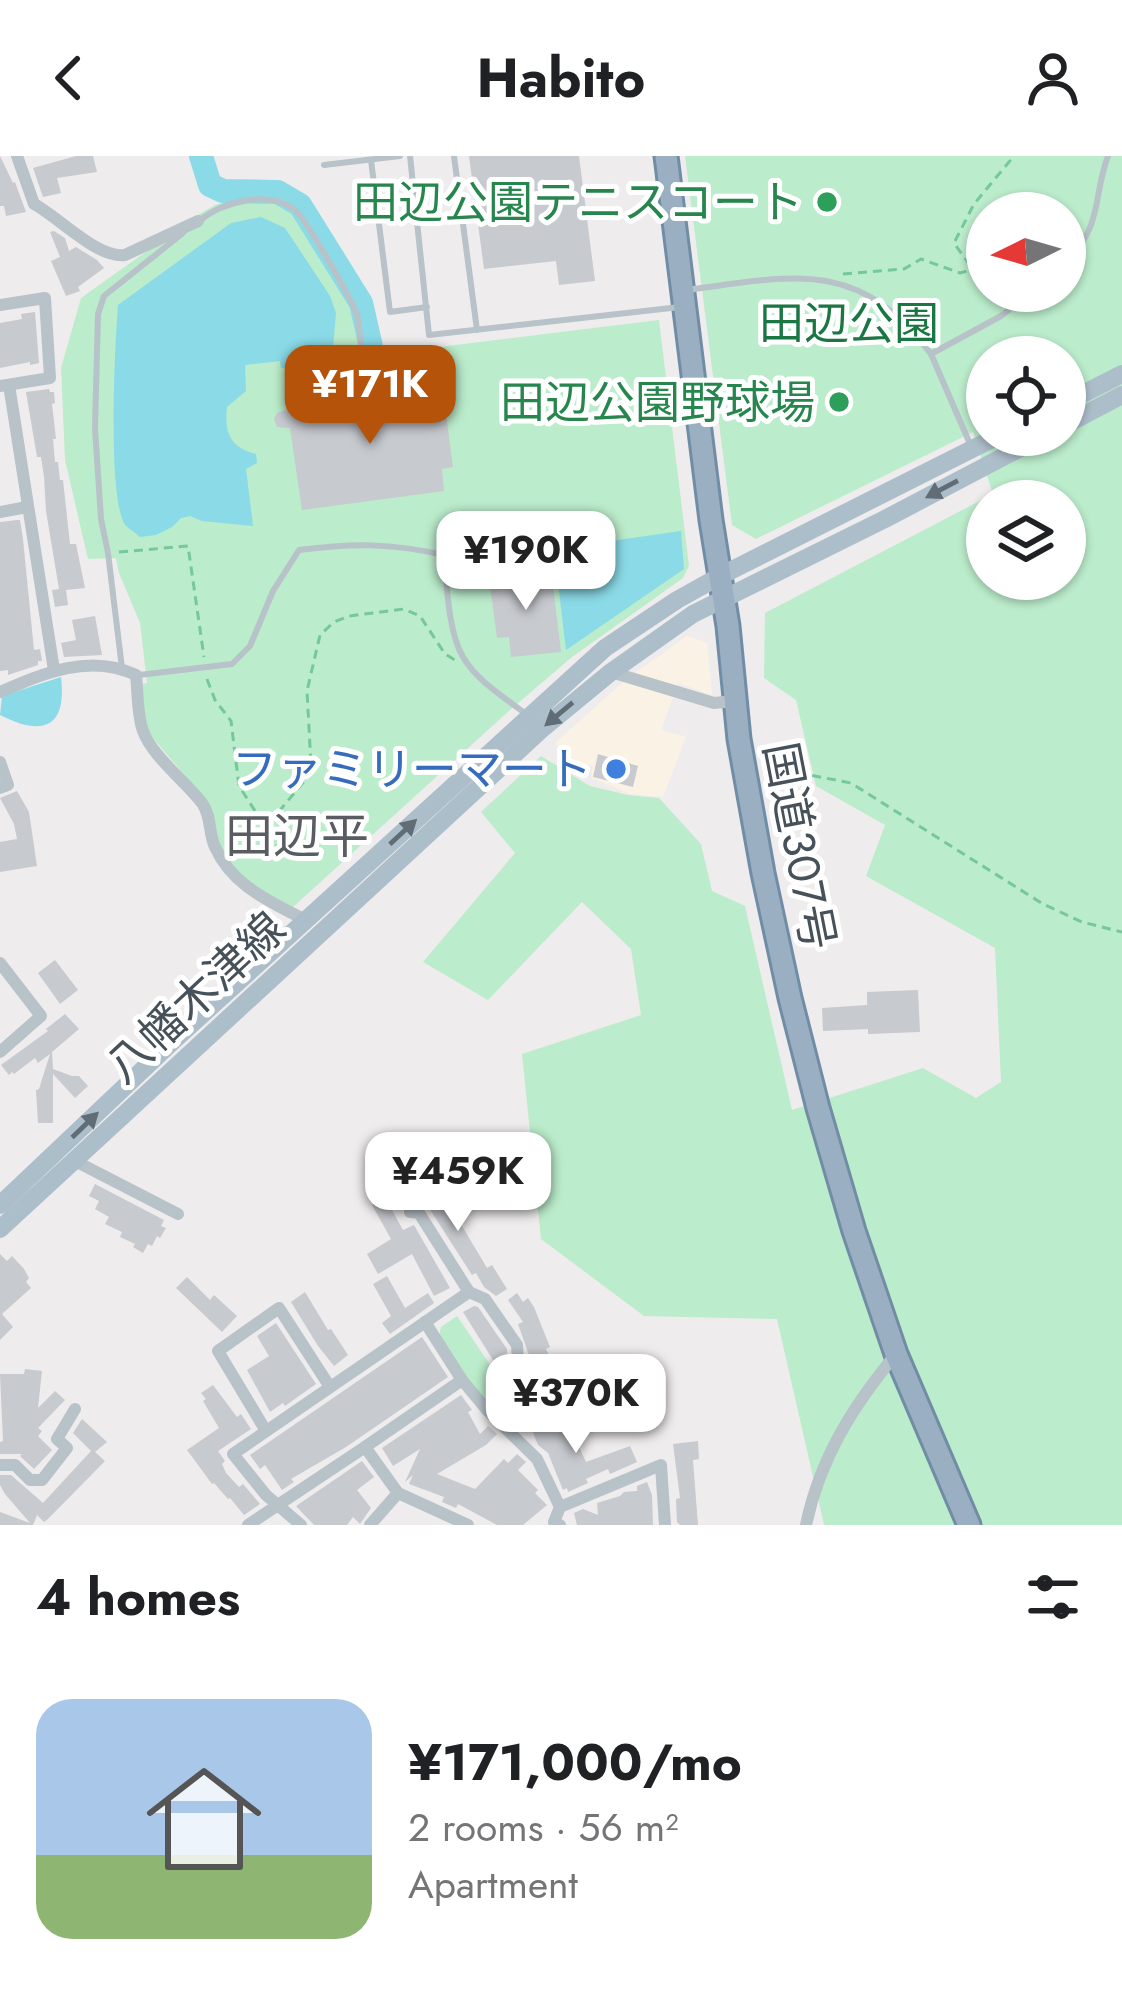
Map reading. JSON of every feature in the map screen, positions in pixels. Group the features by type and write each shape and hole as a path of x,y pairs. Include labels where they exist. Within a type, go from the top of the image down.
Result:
{"highway":[{"name":"国道307号","path":"666,156 734,701 790,998 830,1149 896,1354 969,1525"}],"main road":[{"path":"1086,392 1122,374"},
{"path":"1086,413 1122,394"},
{"name":"八幡木津線","path":"0,1229 610,671 693,614 722,588 966,451"},
{"name":"八幡木津線","path":"0,1205 605,648 640,623 886,519 1005,456"}],"street":[{"path":"17,156 34,204 112,257 198,221"},
{"path":"0,305 45,298 50,378 5,386 54,670"},
{"path":"0,512 27,507"},
{"path":"0,692 54,670 90,664 136,675 141,729 206,808 211,841 229,872 243,886 307,921"},
{"path":"610,671 714,704 734,701"},
{"path":"0,762 8,784 0,788"},
{"path":"0,963 41,1016 0,1052"},
{"path":"75,1161 178,1214"},
{"path":"410,1212 419,1214 469,1292 485,1299 517,1346 520,1378 487,1410"},
{"path":"301,1525 233,1454 469,1292"},
{"path":"266,1431 218,1351 279,1308 330,1387"},
{"path":"424,1322 462,1380 536,1459 560,1507"},
{"path":"806,1525 816,1481 831,1447 862,1395 896,1354"},
{"path":"248,1525 462,1380"},
{"path":"0,1465 15,1465 31,1480 42,1480 67,1448 57,1439 75,1409"},
{"path":"365,1447 398,1493 468,1525"},
{"path":"560,1525 554,1522 560,1507 661,1465 665,1525"},
{"path":"370,1525 398,1493"}],"lane":[{"path":"324,165 400,156"},
{"path":"410,156 429,335 682,299 794,276 824,278 874,298 911,327 931,354 966,434"},
{"path":"454,156 477,330"},
{"path":"1086,234 1094,221 1108,156"},
{"path":"371,160 390,311 427,307"},
{"path":"122,668 101,519 95,428 98,314 104,296 208,213 244,200 277,201 297,211 346,292 357,316 362,352"},
{"path":"931,354 1006,312"},
{"path":"136,675 232,664 250,646 273,591 299,550 367,543 444,556 463,657 492,689 529,716"}],"path":[{"path":"824,278 904,269 921,260 967,271 969,264 953,243 974,204 1014,156"},
{"path":"324,854 296,860 281,852 272,839 271,821 306,779 311,765 307,691 320,635 349,616 404,609 420,616 452,661 463,657"},
{"path":"768,767 851,783 1043,904 1082,922 1122,932"}],"shaded area":[{"path":"687,636 707,643 712,695 678,683 661,730 686,737 663,797 631,794 591,778 593,766 576,768 555,743 623,682"}],"green space":[{"path":"685,156 1122,156 1122,1525 824,1525 777,1319 644,1316 541,1239 522,1054 641,1015 631,949 582,902 488,1000 423,962 515,853 481,812 541,756 590,786 659,798 701,844 712,891 745,906 792,1110 923,1068 976,1098 1001,1082 995,948 866,876 885,825 816,786 796,700 764,678 765,613 966,508 966,600 1086,600 1086,480 988,480 981,456 1086,456 1086,336 966,336 966,435 756,539 732,525"},
{"name":"田辺公園","path":"246,196 277,197 299,209 347,285 360,315 367,356 659,320 689,566 683,578 572,657 510,710 293,907 260,889 233,866 219,843 209,804 147,731 140,623 116,558 88,559 65,460 61,368 81,298 196,216"},
{"path":"457,1316 507,1390 487,1410 438,1343 441,1327"}],"water":[{"path":"261,217 285,228 330,296 336,313 332,359 308,362 307,367 281,368 280,361 245,365 246,391 227,407 227,424 235,443 256,454 257,463 246,469 253,526 190,516 156,535 140,537 125,525 116,483 118,305 231,223"},
{"path":"681,531 684,569 566,650 554,549"},
{"path":"61,677 60,708 49,723 29,726 0,715 2,696"}],"building":[{"path":"0,156 26,212 6,216 0,206"},
{"path":"93,156 97,172 57,178 61,193 43,197 33,168"},
{"path":"469,156 579,156 595,281 559,285 556,261 484,269"},
{"path":"50,232 65,238 69,251 76,247 104,268 78,287 80,291 66,296 51,261 60,257"},
{"path":"35,312 39,363 0,368 0,323"},
{"path":"442,384 453,467 442,469 444,491 302,510 290,428 277,427 277,413"},
{"path":"49,389 55,403 55,462 63,480 70,544 76,544 85,588 66,590 68,605 55,607 52,590 59,589 44,477 26,392"},
{"path":"20,520 34,650 40,649 42,661 8,675 8,670 0,671 0,522"},
{"path":"551,569 561,652 511,657 509,637 497,638 489,578"},
{"path":"95,616 102,655 64,657 61,643 76,640 72,620"},
{"name":"ファミリーマート","path":"598,754 638,766 633,787 593,777"},
{"path":"17,791 29,812 37,866 0,872 0,842 17,839 0,798"},
{"path":"55,960 78,990 60,1004 38,973"},
{"path":"918,990 920,1032 823,1031 822,1008 867,1005 867,992"},
{"path":"65,1014 79,1029 52,1052 53,1069 79,1076 88,1086 75,1098 53,1074 53,1123 38,1123 36,1090 50,1054 38,1063 35,1058 14,1074 9,1075 1,1065"},
{"path":"424,1172 433,1186 437,1184 487,1268 492,1265 507,1289 496,1296 476,1273 472,1275 411,1180"},
{"path":"95,1184 164,1220 161,1226 166,1228 160,1238 143,1253 120,1237 122,1232 105,1224 109,1217 95,1209 99,1201 89,1196"},
{"path":"389,1196 403,1230 414,1225 450,1288 434,1296 412,1254 378,1274 367,1254 391,1239 372,1205"},
{"path":"0,1254 7,1261 12,1256 24,1269 31,1288 2,1314 13,1327 0,1340"},
{"path":"387,1276 405,1308 428,1293 434,1303 390,1334 382,1323 391,1316 373,1284"},
{"path":"187,1277 210,1300 214,1295 237,1316 222,1332 176,1288"},
{"path":"305,1292 348,1355 334,1366 291,1302"},
{"path":"517,1293 534,1307 550,1347 546,1349 550,1369 536,1375 518,1324 523,1322 508,1300"},
{"path":"474,1306 507,1349 507,1375 503,1376 463,1312"},
{"path":"276,1323 316,1384 270,1412 247,1370 269,1356 257,1336"},
{"path":"422,1337 448,1377 291,1479 294,1482 282,1490 265,1465 260,1469 250,1455"},
{"path":"25,1369 42,1371 38,1408 55,1391 65,1400 38,1428 42,1431 38,1436 52,1450 34,1469 22,1454 0,1454 0,1374 24,1374"},
{"path":"213,1385 251,1429 218,1451 226,1473 260,1504 244,1515 212,1484 187,1450 219,1428 201,1393"},
{"path":"461,1395 480,1434 488,1426 497,1434 437,1474 475,1489 504,1459 508,1463 517,1454 526,1462 518,1470 547,1505 523,1525 497,1525 458,1504 456,1508 442,1502 444,1497 409,1484 413,1475 405,1482 420,1449 393,1466 382,1448"},
{"path":"545,1416 550,1428 564,1423 567,1432 571,1430 586,1462 630,1446 637,1462 610,1474 608,1469 586,1479 588,1483 563,1490 548,1453 538,1445 532,1430"},
{"path":"82,1419 107,1442 95,1452 105,1461 44,1522 37,1515 33,1525 0,1525 0,1512 30,1523 5,1494 0,1475 11,1475 43,1503 91,1451 73,1433"},
{"path":"698,1441 699,1459 693,1460 698,1525 680,1525 673,1444"},
{"path":"362,1461 374,1477 357,1490 371,1508 360,1524 353,1517 347,1525 314,1525 296,1506"},
{"path":"647,1482 653,1525 577,1525 574,1513 583,1509 598,1515 597,1503 637,1491 637,1486"}],"waterway":[{"path":"201,156 210,185 223,191 278,192 300,205 361,303 374,360"}],"place":[{"name":"田辺公園テニスコート","path":"827,202"},
{"name":"田辺公園野球場","path":"839,402"},
{"name":"ファミリーマート","path":"616,769"}],"district":[{"name":"田辺平","path":"297,836"}]}
